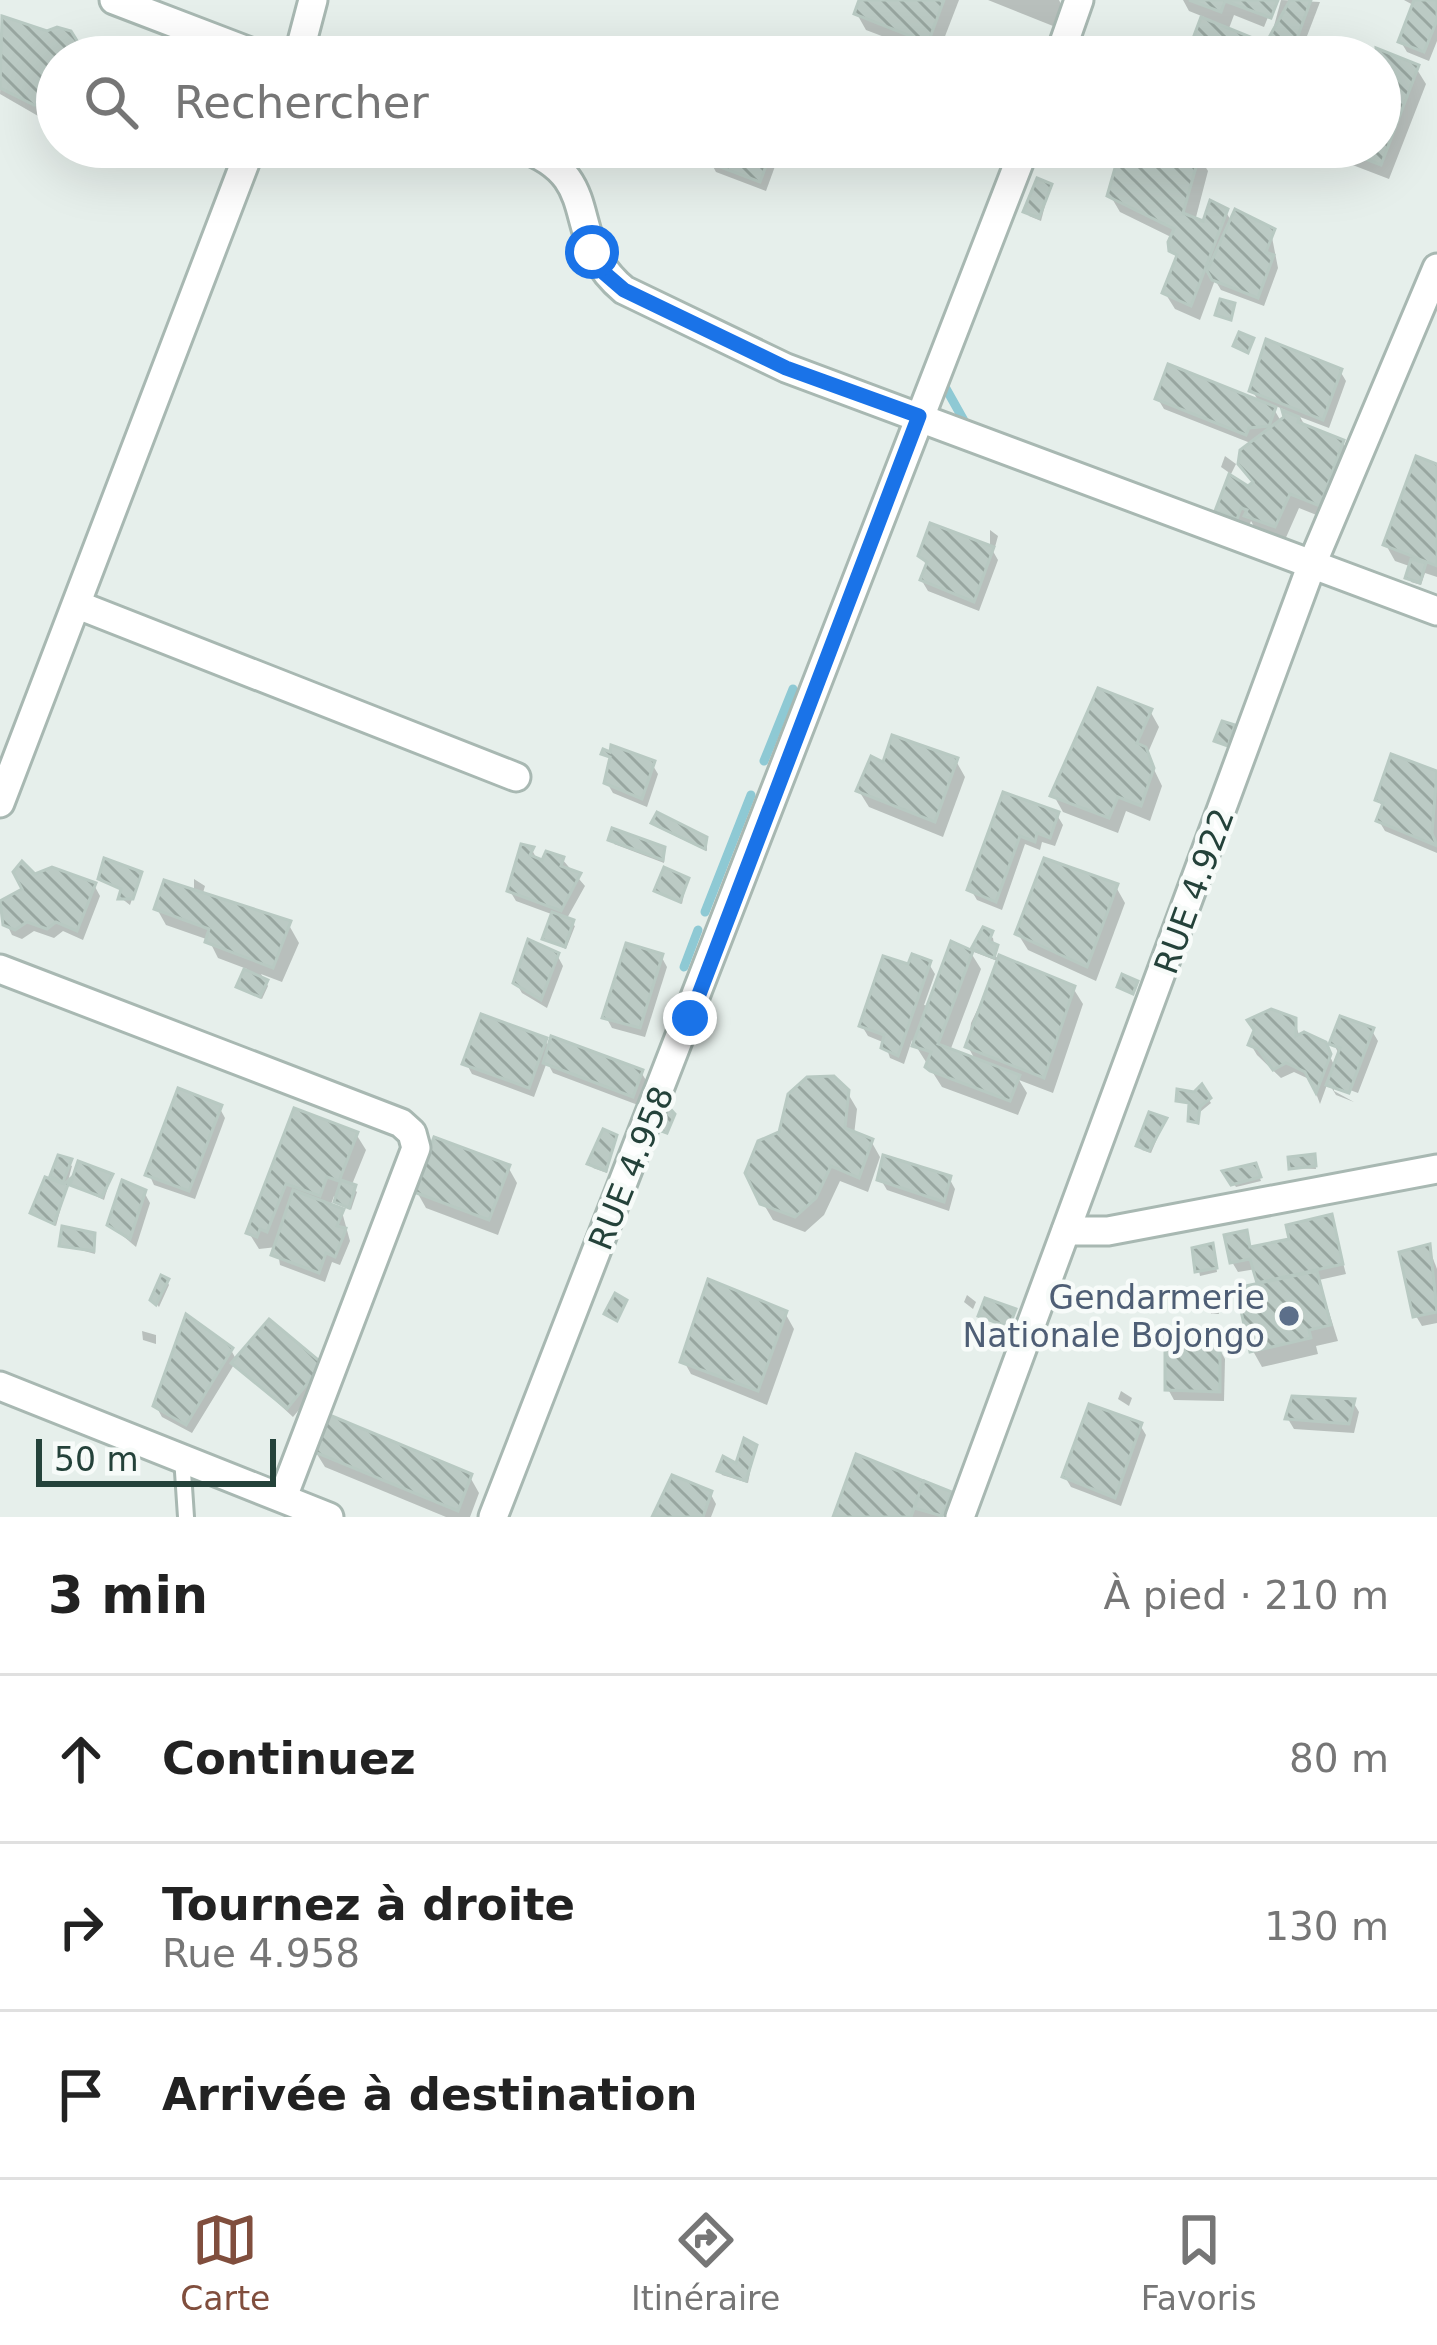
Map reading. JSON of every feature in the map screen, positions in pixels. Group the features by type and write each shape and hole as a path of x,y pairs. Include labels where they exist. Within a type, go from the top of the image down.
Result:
{"street":[{"path":"113,0 208,36"},
{"path":"304,36 313,0"},
{"path":"1066,36 1079,0"},
{"path":"0,803 243,168"},
{"path":"563,168 572,181 602,271 624,290 786,368 1437,610"},
{"name":"RUE 4.958","path":"493,1517 1017,168"},
{"name":"RUE 4.922","path":"960,1517 1312,564 1437,268"},
{"path":"78,605 517,777"},
{"path":"0,969 401,1123 412,1133 416,1148 284,1497"},
{"path":"1066,1231 1108,1231 1437,1169"},
{"path":"0,1387 329,1517"}],"lane":[{"path":"182,1457 186,1517"}],"building":[{"path":"859,0 944,0 931,36 910,36 854,14"},
{"path":"1189,0 1278,0 1271,18 1225,1 1221,12"},
{"path":"1290,0 1311,0 1298,36 1270,36"},
{"path":"1414,0 1437,0 1437,20 1424,52 1401,43"},
{"path":"2,16 47,31 57,27 71,31 74,36 36,36 36,105 0,88"},
{"path":"1201,17 1248,36 1194,36"},
{"path":"1401,58 1419,65 1401,112"},
{"path":"723,168 765,168 760,182"},
{"path":"1115,168 1196,168 1183,213 1203,221 1210,200 1228,209 1191,306 1162,293 1177,255 1169,251 1174,229 1107,196"},
{"path":"1037,178 1052,184 1039,218 1023,212"},
{"path":"1235,209 1275,229 1266,252 1274,255 1258,298 1212,280 1207,271"},
{"path":"1220,299 1235,303 1231,320 1215,315"},
{"path":"1239,332 1254,338 1248,353 1233,346"},
{"path":"1266,339 1342,369 1323,420 1249,391"},
{"path":"1168,364 1276,407 1269,426 1249,428 1246,435 1155,399"},
{"path":"1282,410 1299,417 1298,422 1344,440 1320,506 1290,494 1275,527 1244,516 1247,510 1241,508 1237,519 1215,511 1229,474 1248,486 1253,482 1238,464 1240,450 1284,417"},
{"path":"1416,456 1437,464 1437,566 1383,545"},
{"path":"930,523 994,547 974,602 920,580 927,562 918,556"},
{"path":"1411,559 1426,563 1420,583 1405,578"},
{"path":"1098,688 1152,709 1137,743 1146,747 1154,768 1141,806 1118,797 1109,818 1050,796"},
{"path":"1222,721 1235,725 1228,746 1214,741"},
{"path":"892,735 958,758 935,822 856,791 871,756 883,762"},
{"path":"611,745 655,761 642,799 604,783 610,757 601,754 603,749 610,752"},
{"path":"1391,754 1437,771 1432,833 1437,846 1376,821 1383,803 1375,800"},
{"path":"1003,792 1059,812 1050,838 1037,833 1035,842 1020,836 996,902 967,890"},
{"path":"657,812 707,837 705,849 651,823"},
{"path":"612,828 665,847 663,860 608,840"},
{"path":"521,844 534,847 530,855 542,860 546,851 564,857 561,866 581,873 561,911 507,891"},
{"path":"104,858 142,872 133,899 118,899 121,889 98,879"},
{"path":"1044,858 1118,884 1087,967 1015,934"},
{"path":"22,861 35,874 52,867 96,883 77,931 56,922 47,929 27,922 15,930 3,925 0,901 22,889 13,872"},
{"path":"664,867 689,878 680,902 654,891"},
{"path":"164,880 291,921 273,968 205,942 209,929 154,909"},
{"path":"552,912 574,920 565,947 542,939"},
{"path":"983,927 993,931 989,941 998,945 994,958 971,949"},
{"path":"528,939 559,953 541,1000 513,983"},
{"path":"951,941 973,951 938,1044 1020,1075 1010,1101 930,1071 925,1067 931,1052 912,1046"},
{"path":"626,943 663,954 640,1028 602,1018"},
{"path":"912,954 931,961 898,1056 881,1048 884,1035 859,1026 883,956 908,964"},
{"path":"999,955 1075,986 1044,1078 965,1047"},
{"path":"244,969 268,980 260,997 236,987"},
{"path":"1122,974 1138,981 1133,994 1117,987"},
{"path":"1271,1009 1296,1018 1296,1036 1304,1032 1326,1042 1331,1054 1316,1093 1305,1072 1286,1063 1273,1070 1258,1049 1248,1045 1254,1030 1247,1020"},
{"path":"481,1014 547,1038 529,1088 462,1064"},
{"path":"1340,1016 1374,1028 1349,1093 1326,1085 1340,1048 1329,1044"},
{"path":"551,1036 643,1070 633,1097 543,1063"},
{"path":"834,1076 849,1090 845,1128 873,1139 859,1178 831,1166 816,1198 795,1217 760,1204 745,1173 758,1141 779,1132 788,1094 807,1077"},
{"path":"1202,1084 1211,1098 1200,1107 1198,1123 1188,1121 1189,1103 1176,1101 1177,1089 1194,1092"},
{"path":"178,1088 222,1105 189,1191 145,1175"},
{"path":"666,1104 675,1114 667,1133 656,1129"},
{"path":"294,1108 358,1132 339,1181 327,1177 320,1196 286,1184 267,1232 260,1229 257,1237 246,1233"},
{"path":"1149,1112 1167,1118 1149,1151 1136,1146"},
{"path":"603,1129 617,1135 606,1171 587,1164"},
{"path":"434,1137 510,1165 489,1220 414,1192"},
{"path":"1315,1154 1316,1166 1289,1169 1288,1157"},
{"path":"58,1155 72,1159 63,1182 50,1176"},
{"path":"883,1155 951,1176 944,1202 877,1180"},
{"path":"78,1161 113,1174 102,1197 70,1185"},
{"path":"1256,1163 1261,1177 1231,1185 1222,1171"},
{"path":"45,1177 64,1184 70,1179 54,1224 30,1213"},
{"path":"122,1180 146,1190 130,1239 107,1225"},
{"path":"341,1180 356,1185 349,1208 334,1202"},
{"path":"293,1190 344,1209 337,1226 346,1228 344,1235 335,1257 326,1253 319,1273 271,1255"},
{"path":"1332,1214 1343,1264 1257,1283 1250,1259 1230,1263 1224,1235 1247,1230 1250,1247 1289,1239 1286,1225"},
{"path":"62,1226 95,1233 94,1251 59,1246"},
{"path":"1213,1243 1217,1268 1195,1272 1192,1248"},
{"path":"1430,1244 1437,1312 1413,1317 1399,1252"},
{"path":"1317,1271 1331,1325 1309,1330 1311,1338 1250,1352 1236,1288"},
{"path":"161,1275 169,1279 156,1305 150,1300"},
{"path":"708,1279 787,1311 758,1391 680,1362"},
{"path":"615,1293 627,1300 617,1321 604,1314"},
{"path":"985,1298 1016,1309 1009,1327 978,1316"},
{"path":"186,1314 233,1348 186,1425 153,1406"},
{"path":"269,1319 323,1364 287,1409 231,1363"},
{"path":"1165,1344 1220,1345 1220,1392 1165,1390"},
{"path":"1292,1396 1355,1399 1349,1424 1285,1419"},
{"path":"1089,1404 1142,1423 1115,1498 1062,1477"},
{"path":"327,1414 472,1474 458,1511 312,1451"},
{"path":"744,1438 757,1445 746,1481 717,1471 723,1456 736,1463"},
{"path":"856,1454 924,1481 911,1517 833,1517"},
{"path":"672,1475 712,1491 703,1517 652,1517"},
{"path":"924,1481 952,1492 942,1516 914,1508"}],"waterway":[{"path":"944,385 967,426"},
{"path":"764,761 793,689"},
{"path":"705,912 751,795"},
{"path":"684,967 698,930"}],"place":[{"name":"Gendarmerie Nationale Bojongo","path":"1289,1316"}],"route":[{"path":"592,252 602,271 624,290 786,368 919,416 690,1018"}]}
